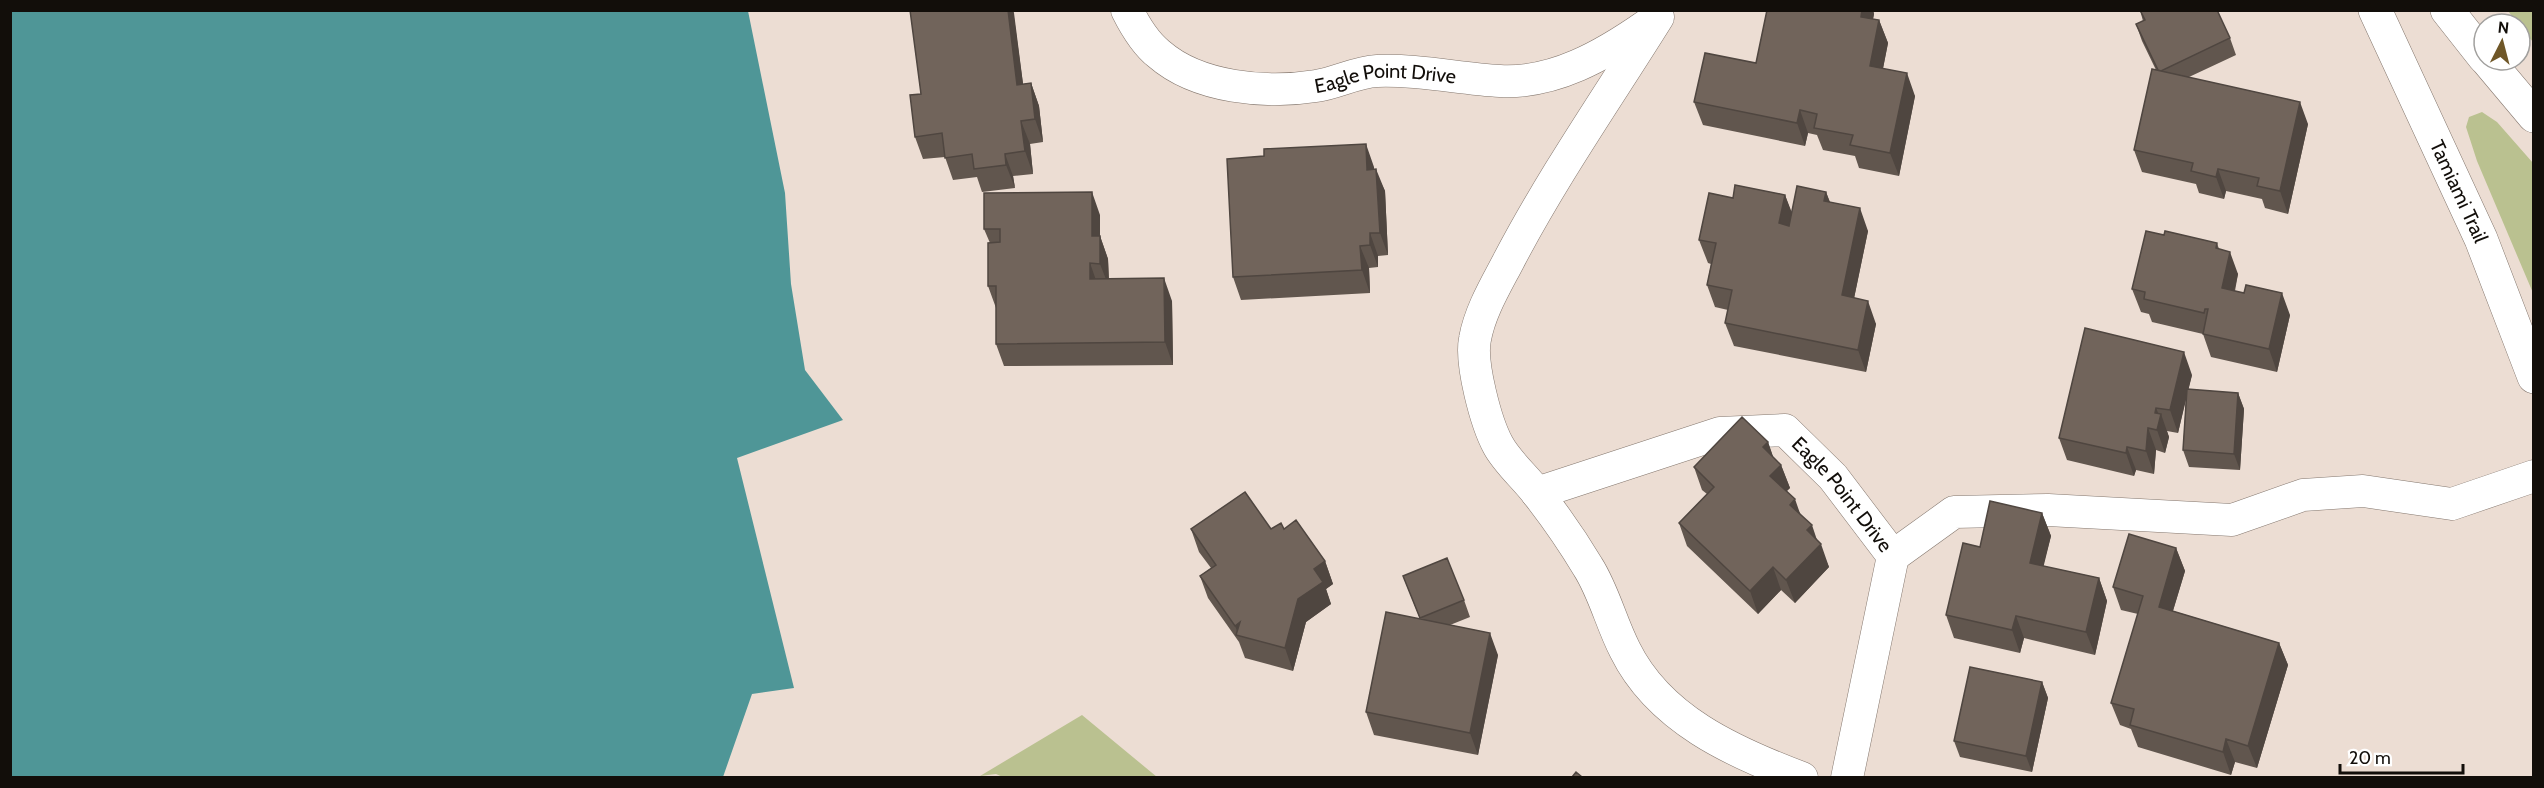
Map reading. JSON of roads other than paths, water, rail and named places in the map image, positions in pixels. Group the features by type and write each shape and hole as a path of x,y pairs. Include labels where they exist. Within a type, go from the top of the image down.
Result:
{"main road":[{"name":"Tamiami Trail","path":"2375,10 2481,239 2534,377"},
{"path":"2447,10 2472,42"},
{"path":"2497,72 2534,116"}],"street":[{"name":"Eagle Point Drive","path":"1127,10 1137,29 1158,54 1182,70 1219,82 1267,89 1317,86 1350,75 1378,71 1503,81 1528,79 1566,70 1611,50 1660,14"},
{"name":"Eagle Point Drive","path":"1660,14 1528,224 1487,301 1475,338 1474,354 1478,386 1498,445 1537,493 1590,569 1625,652 1651,689 1673,711 1710,736 1754,760 1802,777"},
{"name":"Eagle Point Drive","path":"1537,493 1720,433 1785,430 1833,477 1893,556 1847,777"},
{"path":"1893,556 1954,512 2048,510 2232,520 2303,495 2315,494 2363,491 2452,504 2534,477"}],"water":[{"path":"10,11 748,11 785,193 791,284 805,370 843,420 737,458 794,688 752,694 723,777 11,777"}]}
